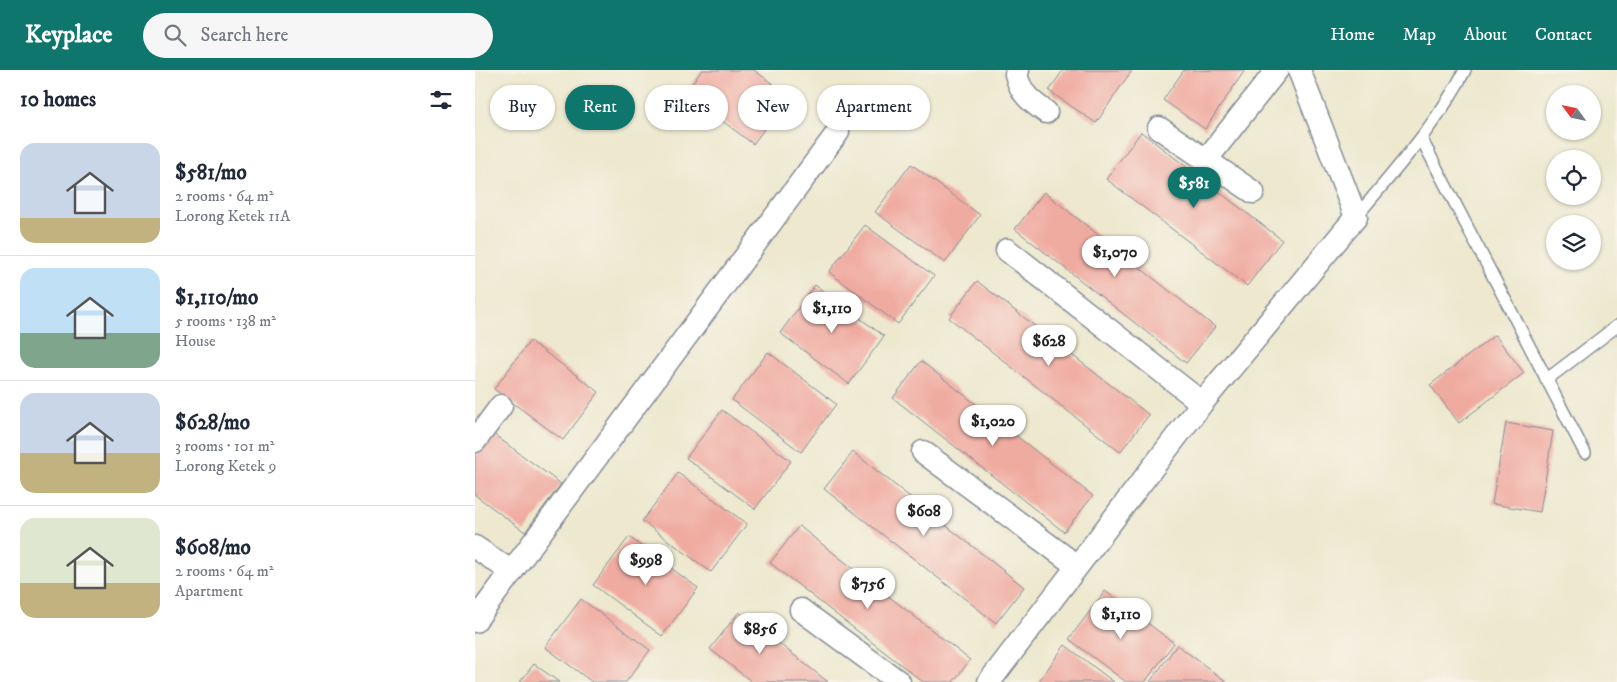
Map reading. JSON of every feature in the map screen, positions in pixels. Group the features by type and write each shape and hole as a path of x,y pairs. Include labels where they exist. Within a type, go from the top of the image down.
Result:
{"street":[{"path":"1018,70 1016,74 1019,88 1031,101 1046,112"},
{"path":"1206,160 1277,70"},
{"path":"989,682 1202,403 1356,217 1299,70"},
{"path":"1159,128 1253,192"},
{"path":"475,621 838,132"},
{"path":"1007,250 1202,403"},
{"path":"475,442 501,406"},
{"path":"923,452 1077,566"},
{"path":"475,546 512,572"},
{"path":"801,610 899,682"}],"lane":[{"path":"1356,217 1421,138 1458,85 1465,70"},
{"path":"1421,138 1585,453"},
{"path":"1546,380 1617,326"}],"building":[{"path":"702,70 754,70 774,85 738,85 738,130 764,130 753,144 728,125 728,85 691,85"},
{"path":"1063,70 1132,70 1096,123 1049,91"},
{"path":"1184,70 1245,70 1205,129 1163,100"},
{"path":"1141,132 1282,240 1247,286 1106,179"},
{"path":"911,164 980,215 945,263 875,212"},
{"path":"1044,192 1215,327 1186,363 1015,229"},
{"path":"865,225 934,276 898,324 829,272"},
{"path":"977,281 1149,415 1120,452 949,318"},
{"path":"815,285 884,336 849,384 780,333"},
{"path":"1495,335 1524,373 1459,423 1430,385"},
{"path":"530,341 599,392 563,440 494,389"},
{"path":"768,352 836,404 801,452 732,400"},
{"path":"921,361 1093,496 1064,532 893,398"},
{"path":"722,410 791,461 755,509 686,458"},
{"path":"1506,423 1553,431 1540,512 1492,504"},
{"path":"492,433 561,484 525,532 475,495 475,455"},
{"path":"853,452 1024,587 996,623 824,489"},
{"path":"678,473 747,524 711,572 642,521"},
{"path":"799,526 970,660 953,682 923,682 770,563"},
{"path":"629,537 698,588 662,636 593,585"},
{"path":"1105,591 1174,643 1145,682 1126,682 1069,639"},
{"path":"581,599 650,650 626,682 592,682 545,647"},
{"path":"739,612 828,682 752,682 710,649"},
{"path":"1065,645 1114,682 1038,682"},
{"path":"1177,645 1227,682 1150,682"},
{"path":"534,664 559,682 520,682"}]}
